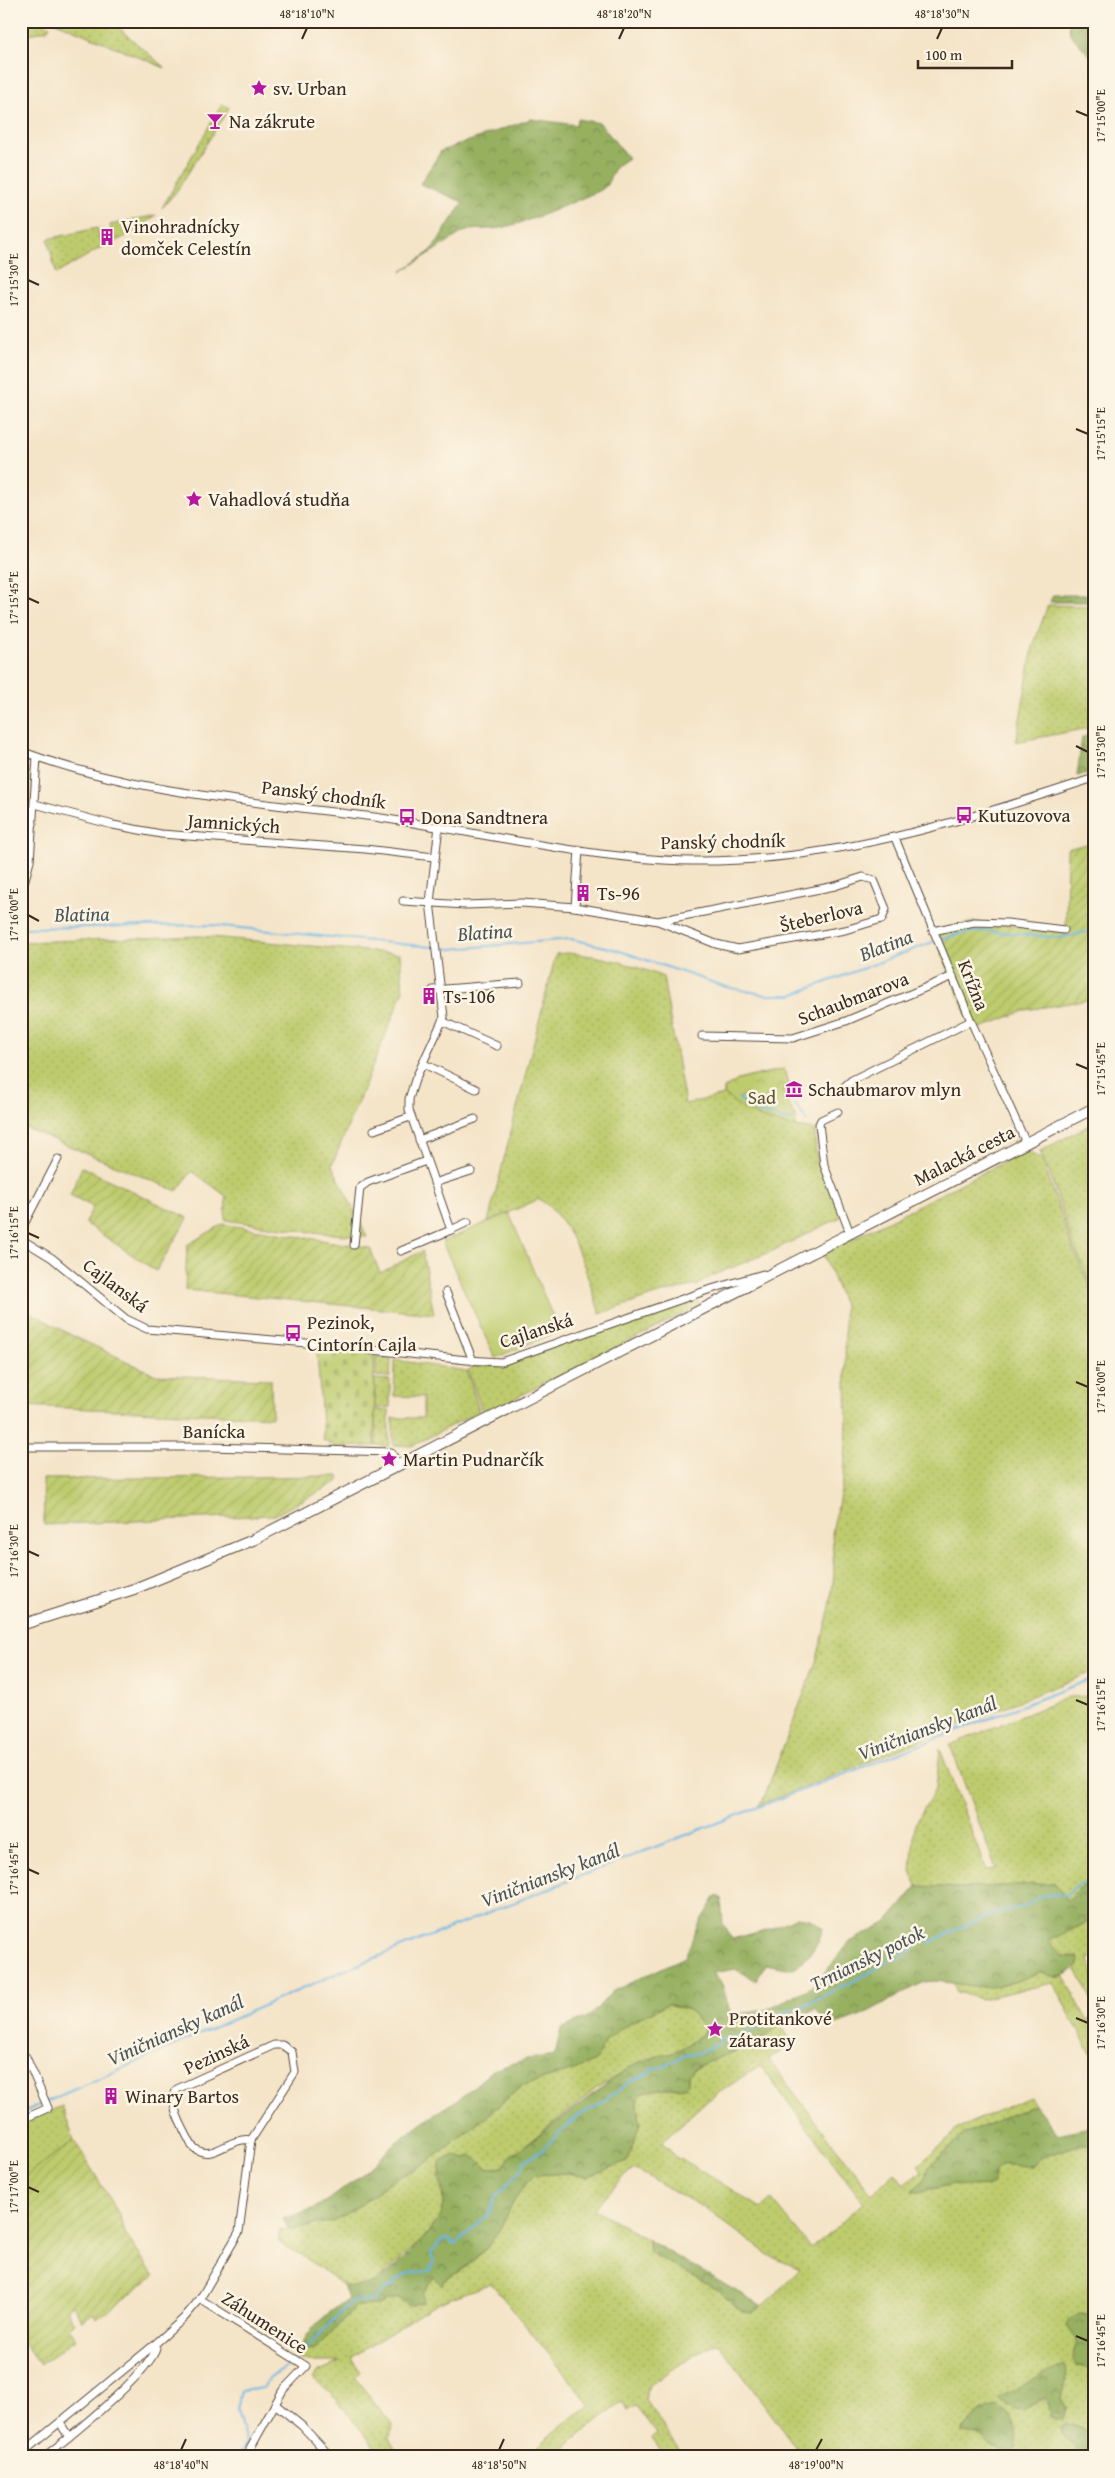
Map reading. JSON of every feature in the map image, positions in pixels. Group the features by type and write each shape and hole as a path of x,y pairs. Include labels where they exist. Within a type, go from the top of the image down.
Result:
{"main road":[{"name":"Malacká cesta","path":"850,1233 1094,1108"},
{"path":"21,1625 100,1601 194,1566 253,1540 850,1233"}],"street":[{"name":"Panský chodník","path":"21,751 78,770 139,786 439,826 579,850 690,861 741,861 792,856 895,838"},
{"path":"21,894 30,861 37,757"},
{"path":"895,838 1094,778"},
{"name":"Jamnických","path":"35,804 113,825 161,834 365,849 434,857"},
{"path":"21,819 33,824"},
{"path":"439,826 430,902 437,957 437,990 442,1021 409,1099 410,1117 451,1230"},
{"name":"Krížna","path":"895,838 971,1021 1026,1143"},
{"path":"575,907 579,850"},
{"name":"Šteberlova","path":"403,901 465,905 522,903 575,907 658,921 727,948 747,949 845,930 882,919 886,909 874,880 863,877 835,886 658,921"},
{"path":"682,930 687,915"},
{"path":"933,932 974,922 1007,922 1064,930"},
{"name":"Schaubmarova","path":"702,1036 792,1038 846,1021 953,976"},
{"path":"437,990 520,983"},
{"path":"442,1021 497,1046"},
{"path":"844,1087 852,1080 971,1021"},
{"path":"424,1064 476,1089"},
{"path":"838,1112 821,1120 819,1124 824,1165 850,1233"},
{"path":"374,1130 410,1117"},
{"path":"418,1140 474,1120"},
{"path":"21,1230 58,1159"},
{"path":"354,1245 360,1188 368,1182 426,1161"},
{"path":"434,1184 471,1171"},
{"path":"400,1251 468,1222"},
{"name":"Cajlanská","path":"21,1239 52,1258 126,1319 147,1329 501,1362 708,1290 773,1272"},
{"path":"708,1290 714,1303"},
{"path":"446,1292 474,1360"},
{"name":"Banícka","path":"21,1447 210,1447 391,1452 399,1466"},
{"name":"Pezinská","path":"21,2454 154,2345 184,2318 200,2299 239,2232 251,2140 294,2072 292,2052 282,2045 274,2045 177,2089 173,2096 173,2104 192,2146 197,2151 210,2154 236,2140 251,2140"},
{"path":"21,2120 48,2108 26,2057"},
{"name":"Záhumenice","path":"200,2299 306,2366 283,2390 250,2449"},
{"name":"Pezinská","path":"44,2457 69,2437 129,2382 154,2355 156,2349 154,2345"},
{"path":"119,2372 129,2382"},
{"path":"275,2404 302,2426 331,2457"},
{"path":"60,2423 69,2437"}],"green space":[{"path":"21,21 42,21 50,26 47,30 21,36"},
{"path":"53,21 111,21 165,68"},
{"path":"1069,21 1094,21 1094,60 1070,34"},
{"path":"222,104 229,108 176,192 162,208"},
{"path":"531,119 576,125 577,119 600,123 628,158 616,166 606,186 601,190 517,224 463,232 401,272 431,251 463,202 420,184 441,151"},
{"path":"156,215 134,232 114,242 110,225"},
{"path":"97,228 102,247 56,274 48,239"},
{"path":"1053,595 1094,595 1094,602 1050,602"},
{"path":"1048,605 1094,606 1094,727 1016,742 1033,646"},
{"path":"1094,732 1094,771 1077,776 1082,738"},
{"path":"31,768 29,811 26,814 21,812 21,778"},
{"path":"1094,842 1094,999 1026,1010 973,1031 933,931 974,922 1064,930 1066,926 1067,849"},
{"path":"200,936 400,954 403,992 332,1165 367,1237 312,1232 225,1220 226,1196 192,1171 177,1191 21,1126 21,942"},
{"path":"567,953 616,961 663,977 685,1104 724,1095 724,1089 738,1080 784,1069 789,1088 782,1091 796,1118 795,1127 815,1130 816,1154 841,1217 770,1252 711,1276 698,1285 658,1294 600,1314 578,1250 561,1220 551,1208 539,1199 488,1222 556,954"},
{"name":"Sad","path":"784,1069 789,1088 782,1091 796,1118 795,1127 775,1123 757,1116 725,1095 724,1089 738,1080"},
{"path":"1094,1123 1094,1291 1074,1247 1051,1177 1040,1151"},
{"path":"1025,1151 1042,1159 1073,1249 1094,1295 1094,1671 758,1806 763,1800 816,1662 830,1607 834,1574 832,1533 844,1477 847,1425 844,1305 823,1254"},
{"path":"82,1167 188,1218 156,1271 85,1223 93,1207 70,1195"},
{"path":"509,1213 559,1331 495,1358 442,1242"},
{"path":"223,1224 370,1248 380,1273 422,1251 434,1314 185,1290 187,1245"},
{"path":"689,1299 698,1302 699,1306 483,1414 468,1370 476,1366 503,1365"},
{"path":"21,1307 71,1335 156,1375 271,1379 272,1417 21,1406"},
{"path":"317,1351 374,1355 375,1446 336,1447 323,1440"},
{"path":"376,1356 391,1359 390,1377 376,1376"},
{"path":"395,1360 467,1371 479,1411 412,1446 393,1445 393,1418 423,1418 423,1397 394,1396"},
{"path":"375,1379 390,1380 390,1407 375,1408"},
{"path":"375,1410 389,1410 389,1446 376,1445"},
{"path":"339,1476 339,1481 275,1515 44,1525 43,1479"},
{"path":"1094,1688 1094,1888 1082,1886 1067,1902 1054,1883 964,1888 917,1886 911,1871 915,1824 936,1788 940,1749 986,1870 996,1869 950,1745 1069,1697 1090,1696"},
{"path":"1055,1883 1067,1901 1082,1886 1094,1888 1094,1919 1048,1941 1062,1956 1079,1958 1078,1965 1066,1975 1056,1977 1042,1971 1025,1979 988,1988 936,1981 924,1982 864,2014 828,2027 816,2009 780,2023 770,2034 747,2046 696,2067 688,2075 688,2084 685,2087 652,2090 640,2095 638,2102 640,2124 627,2161 587,2177 569,2173 535,2175 521,2189 498,2233 482,2253 443,2281 442,2285 434,2277 423,2293 423,2302 409,2306 398,2297 379,2305 357,2306 315,2349 309,2350 303,2346 304,2340 314,2326 348,2299 343,2285 351,2287 360,2286 372,2283 383,2277 412,2252 437,2223 444,2203 440,2162 454,2155 464,2159 472,2155 488,2169 503,2167 510,2157 617,2076 639,2062 681,2049 704,2033 704,2028 689,2010 668,2004 630,2022 605,2041 595,2061 571,2071 523,2085 429,2161 387,2184 358,2207 336,2221 288,2229 283,2219 315,2208 337,2194 374,2165 395,2143 431,2116 459,2099 493,2070 527,2059 555,2055 561,2029 590,2016 613,1991 685,1957 698,1925 716,1896 721,1898 723,1924 732,1939 773,1928 797,1917 811,1919 823,1928 812,1952 792,1969 766,1964 756,1981 735,1969 713,1973 722,1984 731,2015 765,2010 814,1986 850,1942 887,1922 917,1886 964,1888"},
{"path":"1094,1919 1094,1958 1088,1959 1094,1970 1094,2004 1075,1968 1078,1965 1077,1956 1062,1956 1048,1941"},
{"path":"1042,1971 1053,1976 1064,1976 1087,2020 1094,2017 1094,2060 1053,1983 981,1999 957,1992 953,1983 976,1986 999,1985 1020,1980"},
{"path":"668,2004 689,2010 704,2028 704,2033 681,2049 639,2062 597,2088 510,2157 503,2167 439,2174 443,2200 442,2215 422,2240 377,2281 354,2288 343,2285 312,2262 279,2242 279,2230 309,2227 358,2207 387,2184 429,2161 523,2085 571,2071 595,2061 605,2041 630,2022"},
{"path":"780,2023 792,2043 769,2060 872,2194 895,2172 904,2185 922,2172 918,2165 949,2139 956,2129 1030,2097 1035,2105 966,2133 930,2166 924,2181 912,2191 954,2184 989,2186 992,2185 994,2171 1000,2166 1032,2166 1040,2158 1078,2145 1094,2143 1094,2324 1092,2319 1074,2317 1066,2325 1076,2340 1073,2350 1074,2361 1088,2369 1094,2368 1094,2452 1091,2449 1090,2434 1082,2427 1071,2424 1069,2440 1083,2457 803,2457 720,2345 715,2344 692,2356 650,2385 645,2399 684,2457 665,2457 651,2439 657,2434 636,2406 628,2410 622,2401 553,2457 527,2457 570,2418 591,2406 491,2283 436,2304 351,2358 361,2372 355,2378 392,2424 390,2437 400,2457 383,2457 336,2399 313,2378 317,2372 340,2362 307,2362 293,2357 306,2349 315,2349 357,2306 423,2293 434,2277 443,2281 464,2268 488,2246 516,2197 535,2175 569,2173 587,2177 640,2124 638,2102 640,2095 652,2090 685,2087 688,2084 688,2075 698,2067 710,2060 748,2046 771,2033","holes":["760,2065 863,2202 833,2231 811,2248 771,2199 761,2208 676,2157 662,2142 704,2103","635,2169 706,2209 770,2256 800,2269 772,2298 752,2313 742,2312 720,2291 649,2252 648,2240 594,2209 623,2177","1067,2373 1061,2398 1066,2407 1063,2419 1042,2398 1036,2405 1013,2408 1000,2400 1024,2386","998,2406 1016,2433 995,2448 978,2434 961,2432 977,2415"]},
{"path":"1035,2105 1058,2134 1094,2126 1094,2143 1078,2145 1040,2158 1032,2166 1000,2166 994,2171 994,2184 990,2186 980,2187 955,2184 922,2191 912,2190 924,2181 930,2166 966,2133"},
{"path":"62,2106 74,2140 21,2180 21,2123"},
{"path":"74,2140 119,2214 126,2235 154,2276 97,2319 93,2313 83,2321 72,2305 66,2309 75,2323 69,2328 76,2339 40,2365 21,2340 21,2180"},
{"path":"648,2240 761,2305 752,2313 742,2312 720,2291 649,2252"},
{"path":"1079,2314 1088,2315 1094,2324 1094,2368 1078,2367 1074,2361 1073,2351 1076,2343 1066,2325 1069,2320"},
{"path":"1065,2365 1067,2373 1061,2398 1066,2407 1063,2419 1055,2419 1051,2416 1047,2400 1043,2398 1027,2409 1022,2410 1013,2409 999,2399 1048,2371"},
{"path":"998,2406 1011,2420 1017,2438 1015,2451 1005,2455 978,2434 961,2432 982,2412"},
{"path":"1066,2424 1078,2426 1088,2432 1093,2439 1091,2447 1094,2457 1083,2457 1062,2434 1060,2428"}],"waterway":[{"name":"Blatina","path":"21,928 211,925 452,949 571,939 614,949 726,987 767,995 792,995 933,942"},
{"name":"Blatina","path":"942,939 962,933 986,931 1061,938 1094,930"},
{"path":"738,1098 757,1113 774,1115 782,1120 792,1120"},
{"path":"795,1104 807,1121"},
{"name":"Viničniansky kanál","path":"21,2113 340,1972 598,1869 1094,1678"},
{"name":"Trniansky potok","path":"298,2357 353,2301 372,2301 384,2290 394,2285 396,2280 411,2273 429,2271 434,2263 431,2253 442,2240 450,2239 452,2243 457,2243 489,2214 494,2199 521,2169 524,2161 539,2153 575,2118 604,2102 608,2096 618,2092 627,2083 647,2074 654,2068 663,2067 686,2055 697,2053 719,2043 720,2040 731,2039 764,2025 772,2016 799,2008 871,1972 891,1959 899,1958 923,1941 931,1942 965,1925 1002,1911 1025,1906 1043,1895 1065,1895 1079,1884 1094,1882"},
{"name":"Trniansky potok","path":"233,2457 242,2451 246,2444 237,2409 241,2391 263,2388 271,2378 295,2361"}],"place":[{"name":"sv. Urban","path":"259,88"},
{"name":"Na zákrute","path":"215,121"},
{"name":"Vinohradnícky domček Celestín","path":"107,237"},
{"name":"Vahadlová studňa","path":"194,499"},
{"name":"Kutuzovova","path":"964,815"},
{"name":"Dona Sandtnera","path":"407,817"},
{"name":"Ts-96","path":"583,893"},
{"name":"Ts-106","path":"429,996"},
{"name":"Schaubmarov mlyn","path":"794,1089"},
{"name":"Pezinok, Cintorín Cajla","path":"293,1333"},
{"name":"Martin Pudnarčík","path":"389,1459"},
{"name":"Protitankové zátarasy","path":"715,2029"},
{"name":"Winary Bartos","path":"111,2096"}]}
